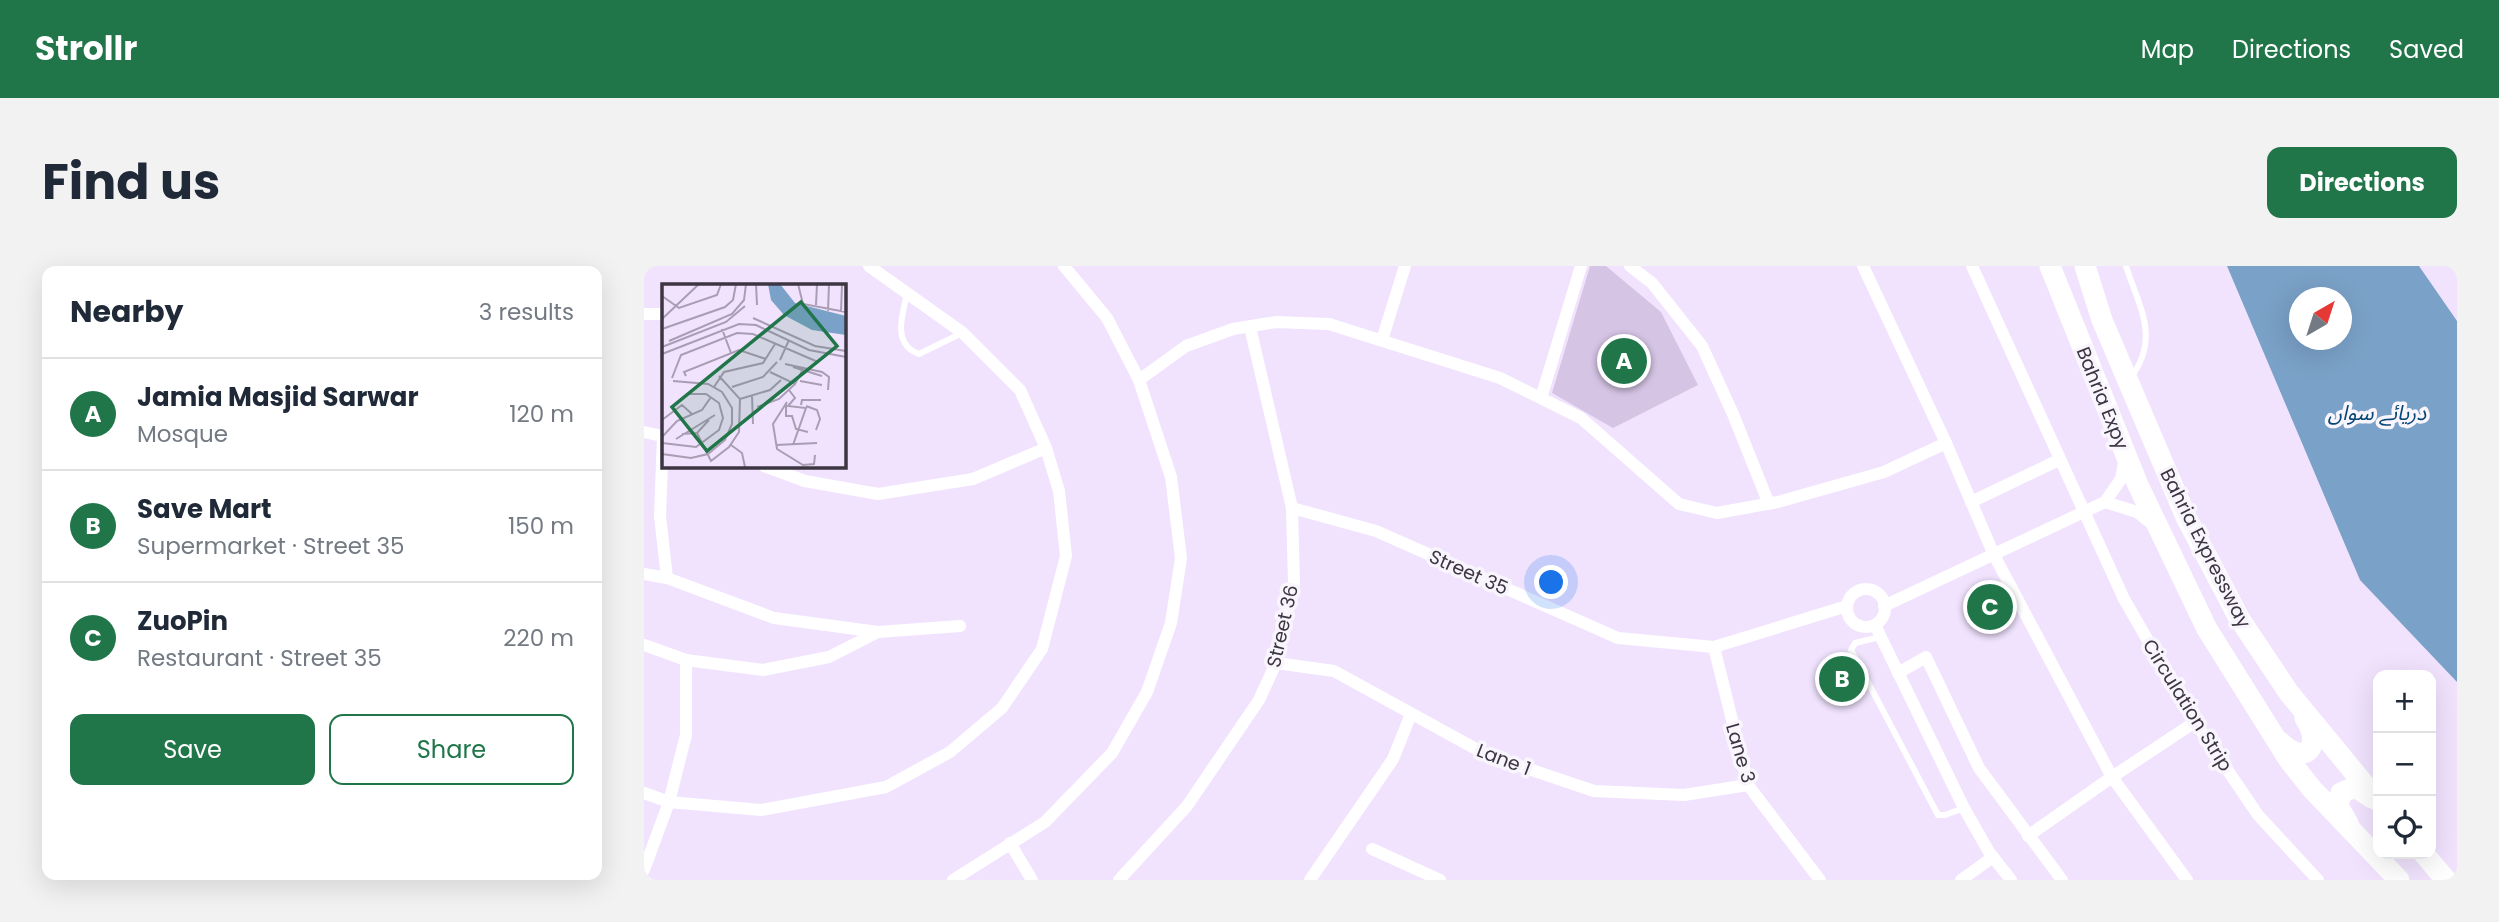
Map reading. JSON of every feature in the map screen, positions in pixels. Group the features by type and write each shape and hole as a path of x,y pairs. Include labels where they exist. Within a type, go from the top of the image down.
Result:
{"main road":[{"name":"Bahria Expy","path":"2050,266 2158,529"},
{"name":"Bahria Expressway","path":"2085,266 2102,320 2186,517 2239,618 2289,693 2373,796"},
{"name":"Bahria Expressway","path":"2158,529 2207,629 2270,732 2312,789 2399,880"},
{"path":"2270,732 2292,752 2305,752 2314,744 2315,736 2289,693"},
{"path":"2368,850 2341,813 2338,800 2344,790 2355,787 2373,798"},
{"path":"2428,859 2446,880"}],"street":[{"path":"953,880 1045,822 1112,753 1147,692 1171,623 1181,558 1171,477 1139,380 1107,318 1064,266"},
{"path":"1382,340 1405,266"},
{"path":"1541,398 1581,266"},
{"path":"1630,266 1652,284 1702,346 1769,504"},
{"path":"1864,266 1946,443 1994,555 2112,777 2187,880"},
{"name":"Circulation Strip","path":"1972,266 2124,599 2195,722 2258,815 2318,880"},
{"path":"644,793 669,802 761,810 887,787 950,752 1002,708 1042,649 1066,556 1059,491 1046,448 1020,390 963,332 869,267"},
{"path":"644,314 662,314"},
{"path":"1139,380 1186,346 1233,329 1276,322 1329,324 1500,378 1581,418 1679,504 1717,513 1769,504 1884,472 1946,443"},
{"name":"Street 36","path":"1119,880 1187,806 1259,700 1276,663 1294,583 1292,508 1250,327"},
{"path":"644,432 662,436"},
{"path":"768,467 804,481 878,494 973,479 1046,448"},
{"path":"1884,606 2105,502 2121,479 2125,454"},
{"path":"1970,502 2059,460"},
{"path":"662,463 660,516 667,578"},
{"path":"2105,502 2137,512 2158,529"},
{"name":"Street 35","path":"1292,508 1376,531 1618,638 1714,647 1847,606"},
{"path":"644,574 667,578 774,618 878,632 960,626"},
{"path":"1877,631 1884,606 1879,595 1868,590 1856,593 1850,598 1848,614 1857,625 1877,631 1964,808 1993,857 2011,880"},
{"path":"644,645 686,660 763,670 829,657 878,632"},
{"name":"Lane 3","path":"1714,647 1748,785 1820,880"},
{"path":"1898,673 1926,657 1979,768 2062,880"},
{"path":"644,870 669,802 685,735 686,660"},
{"name":"Lane 1","path":"1276,663 1334,671 1487,755 1594,791 1684,795 1748,785"},
{"path":"1310,880 1393,759 1411,714"},
{"path":"2028,836 2195,722"},
{"path":"1010,843 1032,880"},
{"path":"1372,849 1440,880"},
{"path":"1961,880 1993,857"}],"lane":[{"path":"2126,266 2145,326 2147,344 2142,362 2128,382"},
{"path":"907,294 900,324 902,340 909,350 919,354 963,332"},
{"path":"1877,631 1855,643 1851,650 1938,815 1945,816 1964,808"}],"water":[{"name":"دریائے سواں","path":"2227,266 2419,266 2457,321 2457,682 2360,580"}],"building":[{"path":"1590,266 1606,266 1661,312 1698,385 1613,428 1552,393"}],"place":[{"name":"Jamia Masjid Sarwar","path":"1624,361"},
{"name":"ZuoPin","path":"1990,607"},
{"name":"Save Mart","path":"1842,679"}]}
